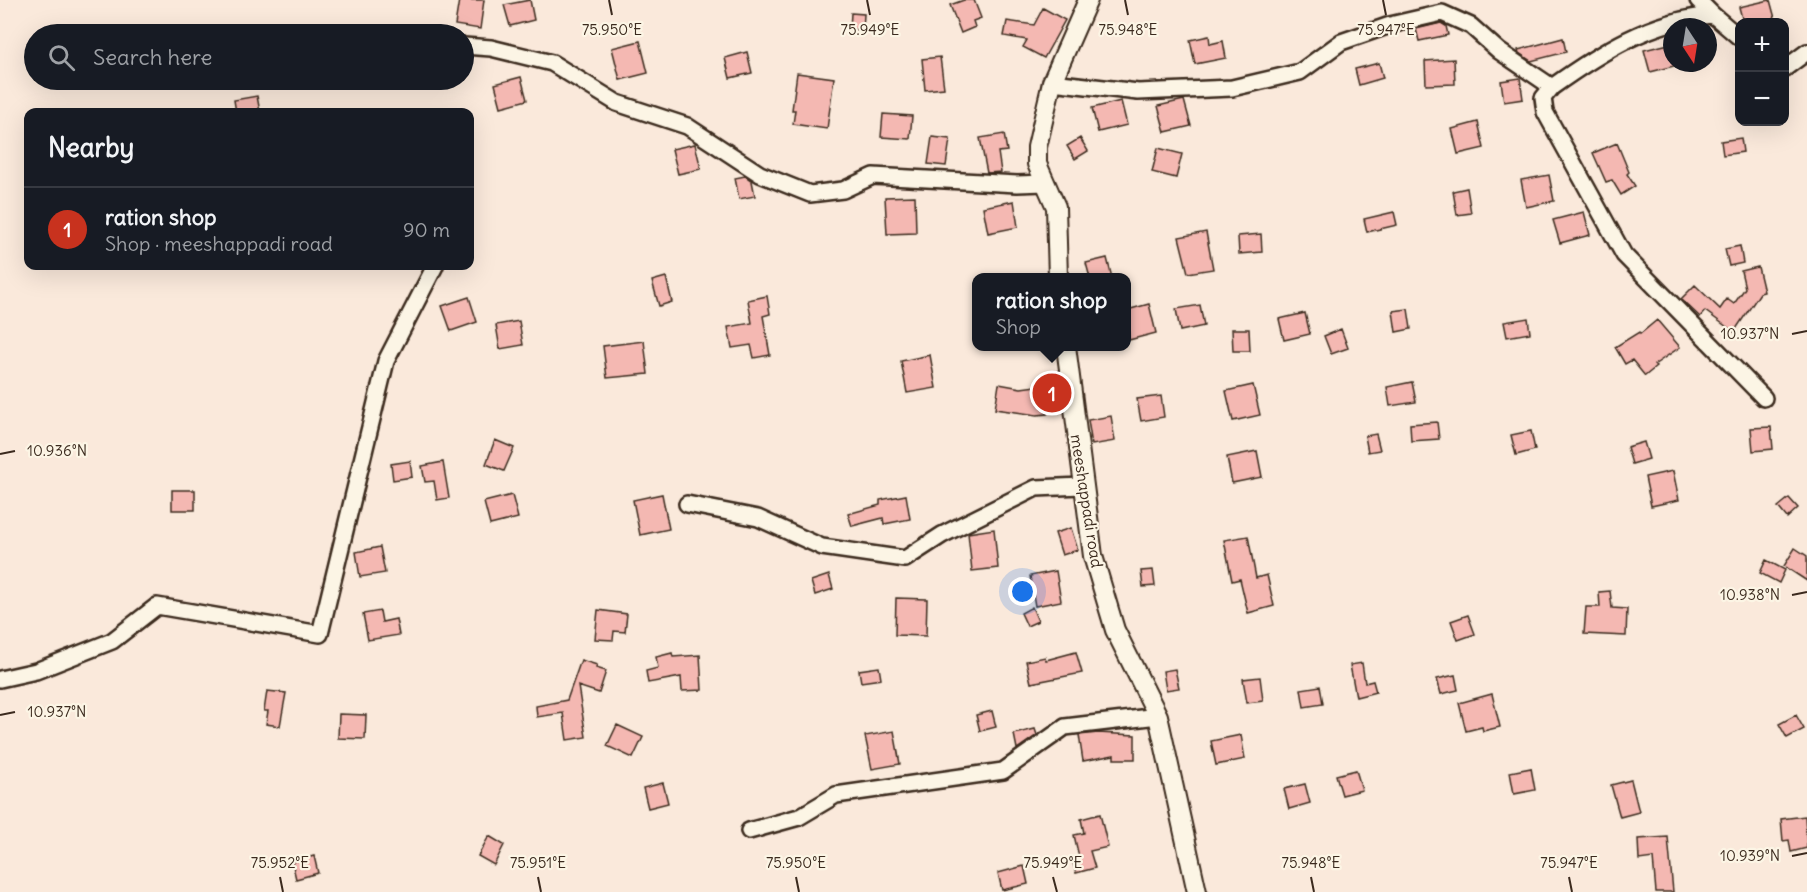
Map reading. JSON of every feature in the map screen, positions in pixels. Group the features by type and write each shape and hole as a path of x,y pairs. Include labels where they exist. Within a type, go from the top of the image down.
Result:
{"street":[{"path":"1058,273 1056,207 1037,164 1037,147 1052,82 1088,0"},
{"path":"1698,0 1735,35"},
{"path":"1052,82 1138,92 1232,88 1300,72 1341,42 1390,25 1442,13 1471,26 1499,51 1552,87"},
{"path":"1713,15 1686,18 1625,39 1597,55 1552,87 1543,98 1545,112 1624,255 1764,398"},
{"path":"474,47 491,48 552,63 617,103 687,126 760,174 810,194 843,190 873,176 1046,183"},
{"path":"1789,66 1807,52"},
{"path":"0,679 36,671 112,641 157,606 320,634 386,361 433,270"},
{"name":"meeshappadi road","path":"1067,351 1082,486 1093,556 1115,630 1158,716 1197,892"},
{"path":"687,504 758,518 822,547 905,559 942,535 1036,489 1082,486"},
{"path":"749,831 799,817 836,795 1003,771 1065,728 1158,716"}],"building":[{"path":"459,0 484,0 480,29 474,28 474,24 455,24"},
{"path":"530,0 534,20 510,26 504,5"},
{"path":"964,0 974,0 981,18 973,21 975,27 961,33 950,5"},
{"path":"1770,0 1775,18 1742,18 1739,7"},
{"path":"1043,8 1065,20 1044,58 1023,47 1027,40 1004,36 1007,21 1034,25"},
{"path":"851,13 864,14 863,30 850,29"},
{"path":"1441,23 1446,26 1448,35 1419,41 1416,29"},
{"path":"1209,36 1210,44 1223,41 1226,58 1195,64 1190,40"},
{"path":"1563,38 1566,52 1531,61 1518,50"},
{"path":"640,41 648,73 620,80 612,48"},
{"path":"1663,45 1663,69 1650,72 1644,50"},
{"path":"747,52 752,73 730,78 725,58"},
{"path":"940,57 944,88 925,90 922,59"},
{"path":"1454,59 1455,84 1426,85 1425,61"},
{"path":"1379,63 1383,78 1359,85 1355,69"},
{"path":"797,73 834,78 827,129 793,124 795,110 792,110"},
{"path":"521,77 527,100 501,107 495,84"},
{"path":"1520,78 1523,99 1504,102 1501,81"},
{"path":"257,96 259,108 235,108 234,100"},
{"path":"1184,100 1191,126 1165,132 1158,106"},
{"path":"1121,101 1127,125 1098,132 1092,108"},
{"path":"883,114 912,116 910,139 881,137"},
{"path":"1478,122 1484,148 1458,154 1452,129"},
{"path":"1004,134 1007,151 998,152 1001,172 987,173 980,138"},
{"path":"932,137 950,139 946,166 928,164"},
{"path":"1080,138 1088,151 1075,159 1067,146"},
{"path":"1741,138 1743,152 1723,155 1721,141"},
{"path":"1617,143 1629,172 1627,174 1635,186 1621,195 1612,180 1606,182 1593,153"},
{"path":"695,144 701,169 678,174 672,149"},
{"path":"1158,148 1182,154 1176,178 1152,172"},
{"path":"1549,175 1554,201 1526,207 1521,180"},
{"path":"745,176 752,181 755,196 739,199 735,178"},
{"path":"1467,188 1471,213 1457,215 1453,191"},
{"path":"915,196 916,233 887,234 885,197"},
{"path":"1014,201 1018,227 988,233 983,207"},
{"path":"1394,212 1397,225 1367,232 1364,219"},
{"path":"1584,212 1590,235 1560,243 1553,220"},
{"path":"1206,232 1213,269 1188,273 1179,237"},
{"path":"1261,234 1262,252 1239,254 1238,236"},
{"path":"1740,246 1743,263 1729,266 1725,249"},
{"path":"1107,258 1111,273 1089,273 1086,263"},
{"path":"1758,267 1764,292 1760,293 1734,332 1705,311 1700,317 1681,299 1695,285 1720,309 1727,299 1734,304 1745,288 1741,271"},
{"path":"666,277 672,302 659,306 652,281"},
{"path":"767,296 770,314 763,316 770,355 754,358 751,345 732,348 728,327 752,323 748,300"},
{"path":"469,297 477,322 451,331 442,306"},
{"path":"1149,304 1156,333 1131,339 1131,309"},
{"path":"1200,305 1204,326 1180,331 1176,309"},
{"path":"1408,309 1411,329 1396,332 1393,311"},
{"path":"1305,313 1310,334 1284,340 1279,319"},
{"path":"1528,318 1530,333 1507,337 1504,322"},
{"path":"1657,320 1680,347 1654,365 1656,367 1645,376 1632,360 1625,364 1615,347 1639,332 1640,334"},
{"path":"519,321 523,345 500,349 496,325"},
{"path":"1232,329 1249,329 1250,351 1233,351"},
{"path":"1341,329 1348,348 1331,354 1324,336"},
{"path":"644,341 648,374 607,378 603,346"},
{"path":"930,355 936,388 907,393 901,361"},
{"path":"1412,382 1416,402 1390,406 1387,387"},
{"path":"999,384 1021,388 1043,385 1047,414 1037,415 995,409"},
{"path":"1253,385 1260,415 1233,421 1226,391"},
{"path":"1161,396 1164,417 1141,421 1137,399"},
{"path":"1111,416 1115,441 1092,445 1088,420"},
{"path":"1437,422 1439,439 1411,441 1410,424"},
{"path":"1771,427 1773,449 1753,451 1751,428"},
{"path":"1531,431 1535,450 1516,455 1511,435"},
{"path":"1376,434 1380,450 1368,452 1365,436"},
{"path":"495,440 514,448 504,471 486,464"},
{"path":"1644,442 1649,459 1632,464 1627,447"},
{"path":"1257,451 1262,477 1232,483 1227,457"},
{"path":"410,461 412,477 393,480 391,464"},
{"path":"443,462 449,498 437,500 434,481 425,482 422,466"},
{"path":"1673,471 1679,500 1651,506 1645,477"},
{"path":"172,490 195,490 195,510 172,510"},
{"path":"662,494 669,529 640,535 633,500"},
{"path":"512,495 518,518 490,525 484,502"},
{"path":"906,495 910,519 884,524 883,518 852,526 848,514 880,505 880,500"},
{"path":"1789,498 1798,508 1787,518 1778,507"},
{"path":"1071,528 1078,550 1062,555 1055,533"},
{"path":"994,529 998,568 972,571 968,533"},
{"path":"1248,536 1256,578 1267,575 1274,606 1248,613 1240,579 1232,581 1224,540"},
{"path":"380,547 385,573 360,577 356,552"},
{"path":"1795,548 1807,556 1807,581 1784,566"},
{"path":"1766,560 1785,570 1779,583 1760,573"},
{"path":"1153,570 1155,586 1143,587 1141,571"},
{"path":"1056,571 1061,601 1035,606 1030,576"},
{"path":"829,575 833,589 815,595 811,581"},
{"path":"1610,591 1612,608 1627,609 1626,636 1584,634 1586,607 1600,607 1599,592"},
{"path":"896,598 927,599 926,636 895,635"},
{"path":"1032,607 1038,621 1027,626 1021,613"},
{"path":"598,610 627,614 625,632 614,631 613,640 595,639"},
{"path":"380,611 382,622 396,619 399,635 368,640 363,614"},
{"path":"1468,615 1475,634 1458,640 1451,621"},
{"path":"1076,652 1082,673 1031,683 1026,661 1045,657 1046,660"},
{"path":"672,653 673,657 700,655 702,690 682,691 681,677 648,683 646,671 658,668 656,657"},
{"path":"581,660 597,665 596,668 606,671 599,693 578,686 586,737 567,740 563,713 537,717 536,706 567,700"},
{"path":"1362,663 1365,683 1373,681 1376,692 1356,697 1350,665"},
{"path":"879,667 881,679 861,682 859,670"},
{"path":"1175,669 1179,688 1166,690 1163,671"},
{"path":"1455,675 1458,690 1441,694 1437,679"},
{"path":"1260,677 1263,701 1247,703 1243,679"},
{"path":"1320,686 1323,704 1304,707 1301,689"},
{"path":"267,691 286,693 280,726 266,724 268,711 264,711"},
{"path":"1492,694 1500,727 1483,731 1482,727 1466,731 1459,703"},
{"path":"992,711 996,727 980,731 976,715"},
{"path":"339,714 366,715 365,739 338,738"},
{"path":"1796,715 1804,729 1787,738 1779,724"},
{"path":"617,725 643,737 633,758 607,746"},
{"path":"1035,729 1037,735 1017,749 1014,734"},
{"path":"894,731 900,764 872,769 865,736"},
{"path":"1098,733 1135,735 1135,759 1114,759 1114,755 1083,761 1079,735"},
{"path":"1241,735 1245,759 1216,765 1211,741"},
{"path":"1531,768 1535,790 1514,794 1510,772"},
{"path":"1356,770 1362,790 1342,795 1336,775"},
{"path":"1631,780 1639,812 1620,817 1611,785"},
{"path":"663,783 668,803 648,808 643,788"},
{"path":"1305,784 1310,803 1289,809 1284,789"},
{"path":"1100,814 1108,847 1090,851 1095,868 1076,873 1072,859 1079,857 1074,835 1084,833 1081,819"},
{"path":"1805,816 1807,848 1791,852 1789,840 1783,841 1781,819"},
{"path":"489,836 504,845 494,865 478,856"},
{"path":"1668,837 1673,892 1656,892 1653,858 1639,860 1638,839"},
{"path":"314,856 318,873 296,879 292,862"},
{"path":"1024,866 1028,884 1002,890 998,873"}],"place":[{"name":"ration shop","path":"1052,393"}]}
